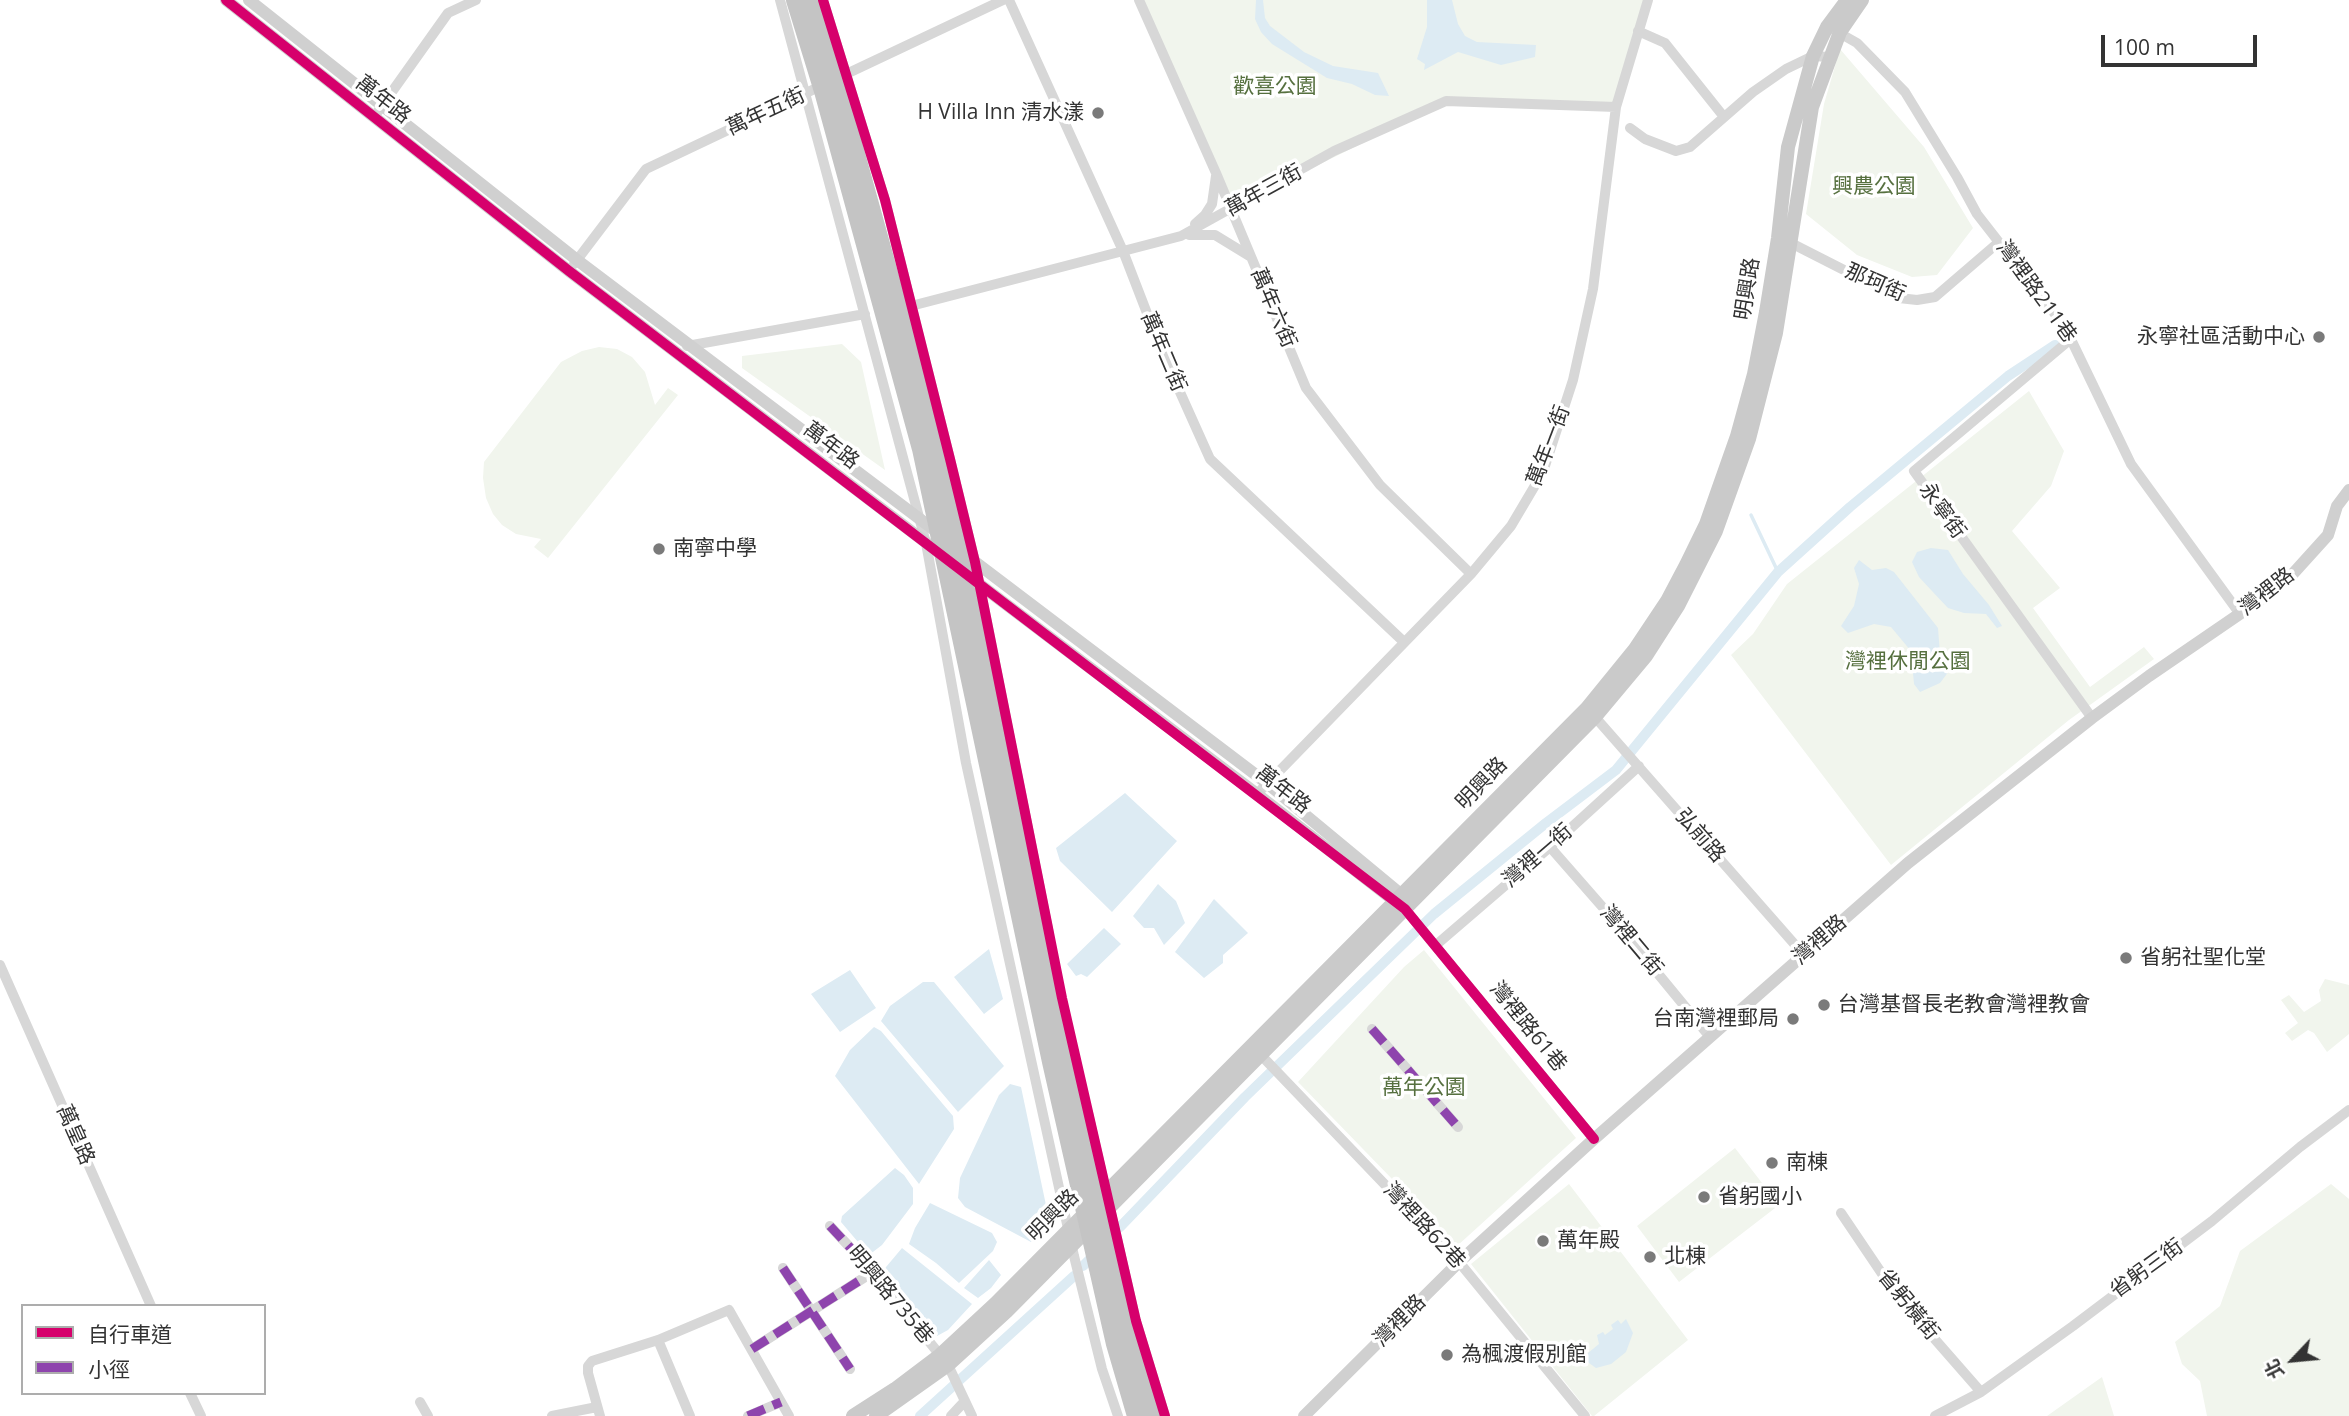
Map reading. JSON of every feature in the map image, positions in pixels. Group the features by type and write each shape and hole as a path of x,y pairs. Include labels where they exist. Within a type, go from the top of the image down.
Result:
{"highway":[{"path":"795,0 823,91 921,449 1058,1089 1115,1344 1136,1416"},
{"path":"811,0 936,443 1076,1100 1130,1341 1153,1416"}],"main road":[{"name":"明興路","path":"1404,907 1599,695 1635,649 1667,601 1706,524 1737,436 1784,240 1812,107 1829,57 1834,30 1847,0"},
{"name":"明興路","path":"853,1416 945,1362 995,1304 1069,1230 1108,1199 1260,1055 1404,907 1595,718 1652,646 1678,606 1716,531 1749,439 1776,333 1788,147 1813,56 1862,0"},
{"name":"明興路","path":"876,1416 1007,1311 1072,1245 1108,1199"}],"street":[{"name":"萬年路","path":"226,0 569,271 1404,907"},
{"name":"萬年路","path":"249,0 577,260 1268,784 1404,907"},
{"path":"374,117 448,13 476,0"},
{"path":"780,0 926,543 966,763 1072,1245 1102,1369 1118,1416"},
{"path":"823,0 885,200 975,562 1062,998 1136,1321 1165,1416"},
{"name":"萬年五街","path":"569,271 646,169 1003,0"},
{"name":"萬年二街","path":"1009,0 1123,251 1162,352 1210,459 1404,642"},
{"name":"萬年六街","path":"1139,0 1216,173 1306,388 1380,485 1471,574"},
{"name":"萬年一街","path":"1257,794 1471,574 1511,526 1543,472 1573,380 1592,289 1616,107 1648,0"},
{"name":"灣裡路211巷","path":"1834,30 1857,43 1905,92 1977,214 2073,338 2131,464 2240,614"},
{"path":"1638,31 1665,43 1724,117"},
{"path":"1630,128 1646,139 1676,151 1690,147 1753,92 1786,69 1813,56 1829,57"},
{"name":"萬年三街","path":"911,306 1181,236 1334,151 1446,102 1616,107"},
{"path":"1181,236 1205,215 1212,204 1216,173"},
{"path":"1181,236 1215,235 1251,257"},
{"name":"那珂街","path":"1784,240 1899,298 1917,300 1936,298 1999,242"},
{"path":"674,350 865,314"},
{"name":"永寧街","path":"2073,338 1914,471 2092,718"},
{"name":"灣裡路","path":"1304,1416 1459,1262 1594,1139 1908,863 2092,718 2290,577 2320,547 2330,531 2337,506 2349,490"},
{"name":"弘前路","path":"1595,718 1804,955"},
{"name":"灣裡一街","path":"1434,942 1550,847 1639,766"},
{"name":"灣裡二街","path":"1550,847 1710,1037"},
{"name":"灣裡路61巷","path":"1404,907 1594,1139"},
{"name":"萬皇路","path":"0,965 150,1304"},
{"path":"1372,1029 1458,1127"},
{"name":"灣裡路62巷","path":"1260,1055 1459,1262 1585,1416"},
{"name":"省躬三街","path":"1935,1416 1981,1392 2212,1221 2349,1110"},
{"name":"省躬橫街","path":"1841,1213 1897,1296 1981,1392"},
{"name":"明興路735巷","path":"830,1226 873,1272 945,1362 972,1416"},
{"path":"783,1268 850,1369"},
{"path":"752,1349 873,1272"},
{"path":"552,1416 598,1411 587,1373 587,1366 592,1361 658,1340 729,1310 789,1416"},
{"path":"658,1340 691,1416"},
{"path":"191,1395 201,1416"},
{"path":"951,1416 965,1401"},
{"path":"420,1402 428,1416"},
{"path":"748,1416 781,1402"}],"green space":[{"name":"歡喜公園","path":"1139,0 1648,0 1616,107 1446,102 1231,208"},
{"name":"興農公園","path":"1840,49 1924,147 1973,228 1937,275 1912,277 1857,255 1806,214 1824,104"},
{"path":"842,344 861,362 885,470 742,368 742,356"},
{"path":"599,347 617,349 632,357 645,372 655,405 668,388 678,395 548,558 534,547 541,539 516,534 502,525 493,514 486,498 484,462 561,362 582,351"},
{"name":"灣裡休閒公園","path":"2029,391 2064,451 2051,486 2012,531 2060,588 2033,608 2090,687 2144,647 2154,659 2069,720 1891,865 1731,655 1753,634 1787,584"},
{"name":"萬年公園","path":"1424,950 1576,1138 1457,1246 1298,1082 1404,967"},
{"path":"2325,979 2349,985 2349,1034 2327,1052 2314,1033 2308,1030 2292,1041 2285,1033 2298,1023 2281,1000 2289,995 2304,1012 2321,1001 2319,990"},
{"path":"1735,1148 1779,1205 1679,1282 1637,1226"},
{"path":"1569,1184 1688,1340 1594,1416 1471,1264"},
{"path":"2331,1184 2349,1199 2349,1416 2207,1416 2200,1381 2182,1364 2175,1342 2220,1306 2240,1251"},
{"path":"2102,1377 2114,1416 2047,1416"}],"shaded area":[{"path":"1256,0 1263,0 1265,18 1270,26 1304,52 1333,66 1378,73 1389,96 1375,95 1352,84 1327,78 1272,44 1261,32 1255,19"},
{"path":"1427,0 1452,0 1458,24 1465,36 1477,42 1536,45 1535,57 1501,65 1458,52 1424,70 1425,64 1417,59 1427,27"},
{"path":"1931,548 1948,550 2002,626 1997,628 1986,614 1964,613 1948,608 1919,577 1912,562 1917,552"},
{"path":"1859,560 1872,570 1886,568 1894,572 1938,628 1940,654 1949,671 1940,683 1920,692 1914,684 1911,651 1891,627 1874,624 1848,633 1841,626 1854,606 1859,584 1854,568"},
{"path":"1125,793 1177,841 1112,912 1060,861 1056,848"},
{"path":"1158,884 1176,901 1185,923 1164,945 1154,928 1144,928 1133,916"},
{"path":"1214,899 1248,933 1223,955 1223,963 1204,978 1175,952"},
{"path":"1104,928 1121,944 1087,977 1081,974 1076,976 1067,964"},
{"path":"989,949 1003,999 984,1014 954,977"},
{"path":"850,970 876,1008 840,1032 811,994"},
{"path":"923,982 934,982 1004,1066 958,1112 881,1021 890,1006"},
{"path":"874,1027 881,1031 953,1116 954,1129 919,1184 835,1076 850,1050"},
{"path":"1010,1084 1021,1087 1050,1224 1031,1242 965,1207 958,1198 960,1178 999,1095"},
{"path":"895,1168 913,1188 913,1204 882,1245 869,1255 841,1222 842,1216"},
{"path":"930,1203 992,1233 997,1242 993,1251 959,1283 909,1244"},
{"path":"902,1248 972,1304 948,1330 937,1336 881,1273"},
{"path":"989,1260 1001,1275 991,1288 978,1298 964,1288"},
{"path":"1626,1319 1633,1333 1626,1352 1611,1364 1596,1368 1582,1358 1599,1344 1597,1335 1603,1332 1605,1335 1613,1329 1611,1325 1618,1320 1621,1324"}],"waterway":[{"path":"1120,1227 1245,1097 1434,914 1616,770 1778,572 1850,507 2008,376 2055,345"},
{"path":"1751,515 1778,572"},
{"path":"1083,1266 1097,1252"},
{"path":"920,1416 1074,1276"}],"marked path":[{"path":"1372,1029 1458,1127"},
{"path":"752,1349 873,1272 830,1226"},
{"path":"783,1268 850,1369"},
{"path":"748,1416 781,1402"}],"cycle path":[{"path":"226,0 569,271 1405,909 1594,1139"},
{"path":"823,0 885,200 975,562 1062,998 1136,1321 1165,1416"}],"place":[{"name":"H Villa Inn 清水漾","path":"1098,113"},
{"name":"永寧社區活動中心","path":"2319,337"},
{"name":"南寧中學","path":"659,549"},
{"name":"省躬社聖化堂","path":"2126,958"},
{"name":"台灣基督長老教會灣裡教會","path":"1824,1005"},
{"name":"台南灣裡郵局","path":"1793,1019"},
{"name":"南棟","path":"1772,1163"},
{"name":"省躬國小","path":"1704,1197"},
{"name":"萬年殿","path":"1543,1241"},
{"name":"北棟","path":"1650,1257"},
{"name":"為楓渡假別館","path":"1447,1355"}]}
